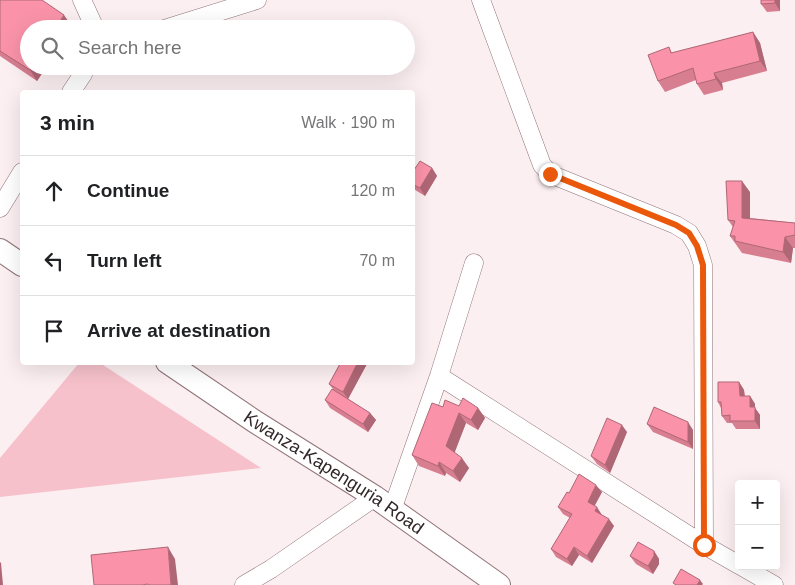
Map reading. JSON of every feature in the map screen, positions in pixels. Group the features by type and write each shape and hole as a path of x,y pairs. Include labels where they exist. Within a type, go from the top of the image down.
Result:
{"street":[{"path":"82,0 91,20"},
{"path":"193,20 257,0"},
{"path":"481,0 542,165 550,174 676,225 689,233 697,246 703,265 704,545"},
{"path":"73,90 82,75"},
{"path":"0,208 20,175"},
{"path":"0,250 20,264"},
{"path":"244,585 384,504 439,376 474,263"},
{"name":"Kwanza-Kapenguria Road","path":"171,365 254,421 384,504 499,585"},
{"path":"439,376 735,563"},
{"path":"747,570 774,585"}],"shaded area":[{"path":"77,365 103,365 261,468 0,497 0,458"}],"building":[{"path":"0,0 42,0 64,15 61,20 20,20 20,64 0,51"},
{"path":"761,0 775,0 775,3 761,4"},
{"path":"753,32 760,61 714,73 716,79 697,84 693,68 658,81 648,55 669,47 671,53"},
{"path":"420,161 432,168 420,188 415,186 415,168"},
{"path":"726,181 742,181 742,218 795,223 795,235 785,237 783,252 735,241 735,236 730,236 735,221 728,220"},
{"path":"339,365 356,365 343,392 329,384"},
{"path":"718,382 739,382 740,396 750,396 750,407 755,407 755,421 730,421 730,415 722,416 721,402 718,402"},
{"path":"332,389 370,413 363,424 325,400"},
{"path":"463,398 478,408 471,420 459,413 446,446 462,458 453,471 439,462 438,466 412,455 432,403 443,407 445,400 459,406"},
{"path":"654,407 688,422 688,442 647,424"},
{"path":"607,418 622,425 605,465 591,456"},
{"path":"579,474 596,485 588,502 597,507 595,511 609,519 587,556 574,547 567,559 551,549 572,514 558,507 567,492 569,493"},
{"path":"638,542 654,551 654,556 648,566 630,556"},
{"path":"168,547 171,585 94,585 91,555"},
{"path":"681,569 700,580 697,585 676,585 673,583"}],"route":[{"path":"550,174 676,225 689,233 697,246 703,265 704,545"}]}
